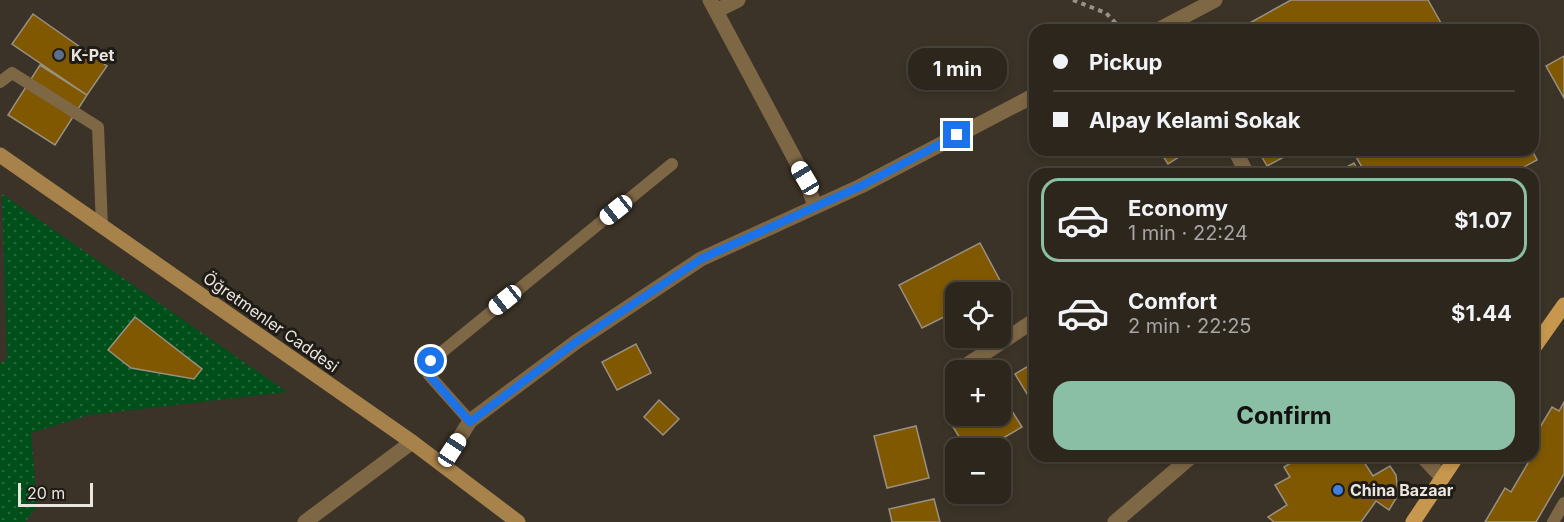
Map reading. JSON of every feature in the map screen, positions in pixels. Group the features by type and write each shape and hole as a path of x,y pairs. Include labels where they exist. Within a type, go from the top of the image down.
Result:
{"main road":[{"name":"Öğretmenler Caddesi","path":"0,155 412,442 518,522"},
{"path":"1539,340 1564,305"},
{"path":"1413,522 1453,462"}],"street":[{"path":"738,0 713,6 805,178 815,206"},
{"path":"1172,24 1215,0"},
{"path":"443,464 470,422 576,342 701,259 861,186 1029,98"},
{"path":"975,360 1029,324"},
{"path":"305,522 412,442"},
{"path":"1115,522 1185,462"},
{"path":"1428,462 1442,477"}],"lane":[{"path":"0,82 12,73 98,127 102,226"},
{"path":"470,422 429,375 431,361 672,164"},
{"path":"1552,522 1564,503"}],"path":[{"path":"1073,0 1106,13 1116,24"}],"green space":[{"path":"2,194 287,392 89,415 31,433 37,506 25,522 0,522 0,363 7,360"}],"building":[{"path":"1291,0 1428,0 1442,24 1248,24"},
{"name":"K-Pet","path":"33,14 107,66 87,95 12,44"},
{"path":"1564,56 1564,98 1546,66"},
{"path":"40,65 87,95 55,145 8,115"},
{"path":"1163,156 1181,156 1168,164"},
{"path":"1261,156 1286,156 1267,166"},
{"path":"1356,156 1535,156 1537,160 1522,168 1362,168"},
{"path":"1354,163 1357,168 1345,168"},
{"path":"980,243 1001,282 945,282 945,316 922,328 899,285"},
{"path":"135,317 202,369 194,379 131,368 108,350"},
{"path":"636,344 651,373 617,390 602,362"},
{"path":"1029,366 1029,397 1015,374"},
{"path":"659,400 679,419 663,435 644,417"},
{"path":"1564,402 1564,474 1536,522 1485,522 1505,488 1511,492 1526,462 1539,462 1539,429 1552,407 1559,411"},
{"path":"1011,410 1022,427 1003,438 960,438 952,426 1011,426"},
{"path":"916,426 929,478 887,488 874,436"},
{"name":"China Bazaar","path":"1292,462 1364,462 1373,476 1390,466 1396,475 1398,495 1389,510 1376,501 1361,522 1274,522 1268,517 1287,505 1275,485 1290,477 1284,467"},
{"path":"934,499 940,522 892,522 889,509"}],"place":[{"name":"K-Pet","path":"59,55"},
{"name":"China Bazaar","path":"1338,490"}],"route":[{"path":"431,361 429,375 470,422 576,342 701,259 861,186 957,135"}]}
